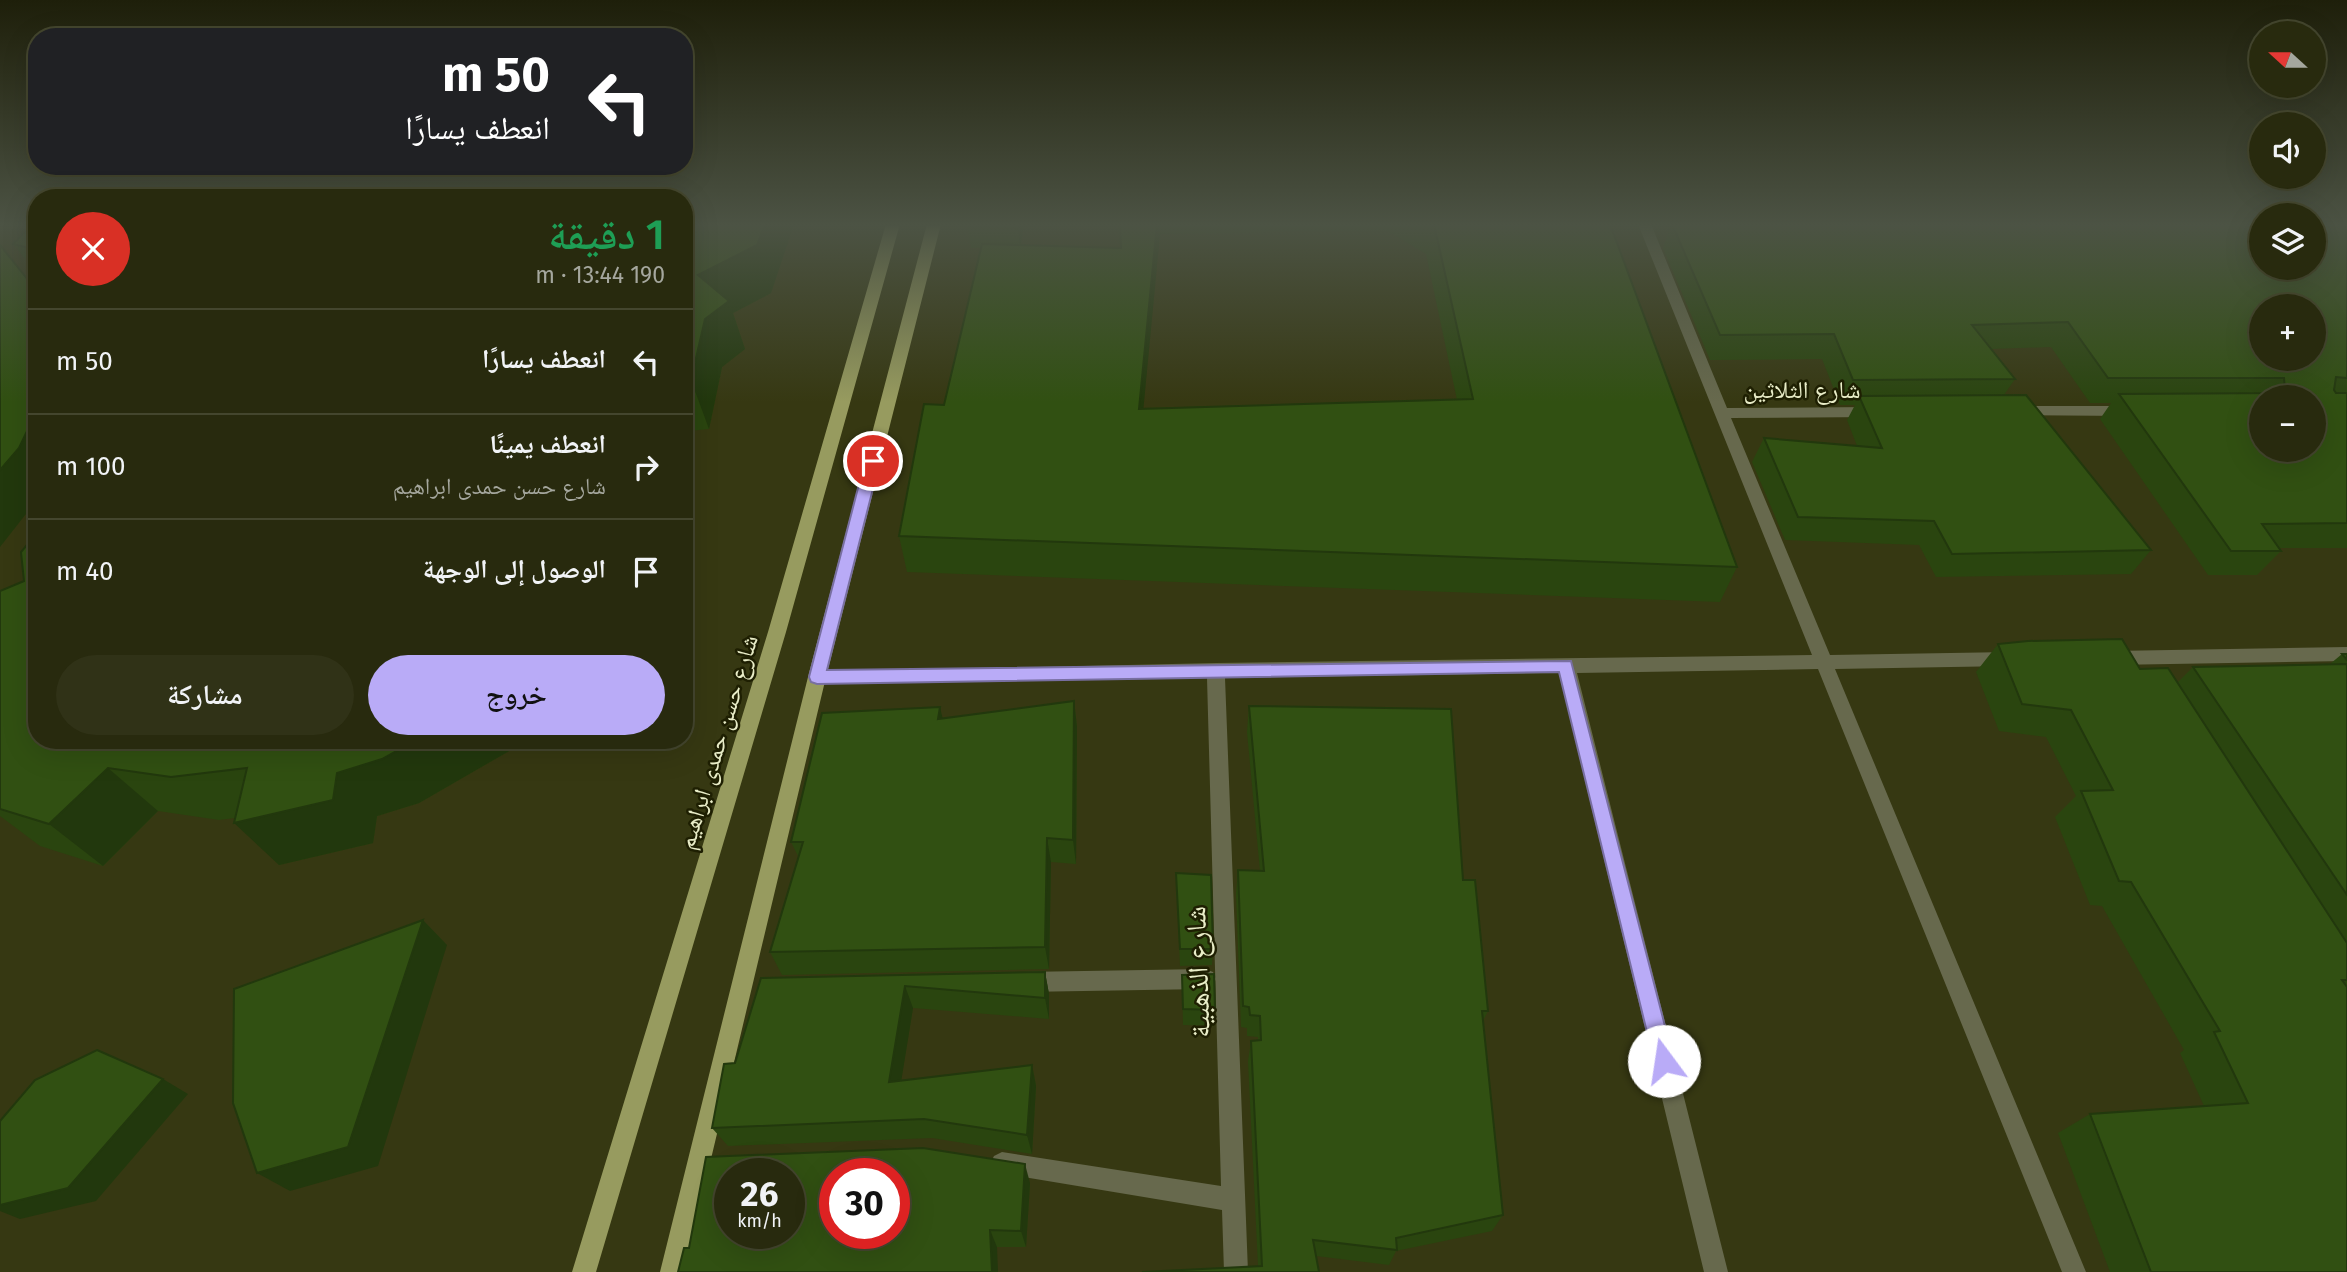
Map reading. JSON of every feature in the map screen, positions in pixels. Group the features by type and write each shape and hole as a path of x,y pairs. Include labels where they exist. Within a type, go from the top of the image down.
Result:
{"main road":[{"name":"شارع حسن حمدى ابراهيم","path":"584,1272 777,632 876,283"},
{"path":"672,1272 817,677 919,283"}],"street":[{"path":"1671,283 1721,413 2074,1272"},
{"path":"1997,411 2150,411"},
{"name":"شارع الثلاثين","path":"1721,413 1886,412"},
{"path":"2092,658 2347,654"},
{"path":"2129,657 2144,680"},
{"path":"817,677 2025,659"},
{"path":"1566,665 1716,1272"},
{"name":"شارع الذهبية","path":"1216,670 1236,1272"},
{"path":"1004,983 1226,978"},
{"path":"741,988 768,988"},
{"path":"699,1162 714,1161"},
{"path":"987,1162 1233,1200"}],"building":[{"path":"0,283 28,283 28,429 19,448 0,470"},
{"path":"693,283 708,283 729,301 705,319 693,371"},
{"path":"973,283 1151,283 1139,409 1473,399 1447,283 1632,283 1737,567 899,536 924,404 944,405"},
{"path":"1698,283 2347,283 2347,378 2336,377 2334,390 2336,393 2347,393 2347,523 2262,524 2281,551 2231,551 2119,394 2249,393 2249,462 2326,462 2326,385 2285,385 2284,378 2108,378 2068,322 1972,325 2015,379 1853,380 1834,334 1720,335"},
{"path":"2026,395 2151,550 1952,554 1934,521 1798,517 1764,438 1882,448 1859,396"},
{"path":"28,544 28,749 400,749 382,759 337,773 333,800 234,823 247,768 171,777 108,768 49,824 0,809 0,591 24,581 21,552"},
{"path":"2122,639 2140,669 2168,668 2347,943 2347,980 2342,980 2347,987 2347,1272 2151,1272 2090,1114 2248,1103 2214,1032 2220,1031 2131,882 2119,881 2081,791 2113,790 2071,710 2022,704 1998,644"},
{"path":"2347,664 2347,895 2193,667"},
{"path":"1074,701 1073,840 1047,838 1045,947 770,952 803,842 791,842 822,713 940,707 938,719"},
{"path":"1249,706 1451,709 1463,880 1475,880 1488,1011 1482,1011 1503,1215 1396,1238 1397,1250 1313,1240 1319,1272 1142,1272 1262,1266 1251,1041 1261,1040 1260,1016 1250,1015 1249,1007 1243,1006 1238,870 1264,871"},
{"path":"1176,873 1211,875 1213,949 1180,949"},
{"path":"423,920 348,1147 257,1173 233,1103 234,989"},
{"path":"1045,972 1045,998 905,986 889,1082 1032,1065 1027,1135 924,1119 712,1128 724,1064 735,1063 761,978"},
{"path":"1214,974 1215,1010 1183,1009 1182,975"},
{"path":"97,1050 163,1079 68,1188 0,1205 0,1121 35,1080"},
{"path":"923,1148 1025,1164 1021,1231 990,1230 992,1272 678,1272 684,1248 689,1248 706,1157"}],"route":[{"path":"873,461 817,677 1566,665 1664,1061"}]}
